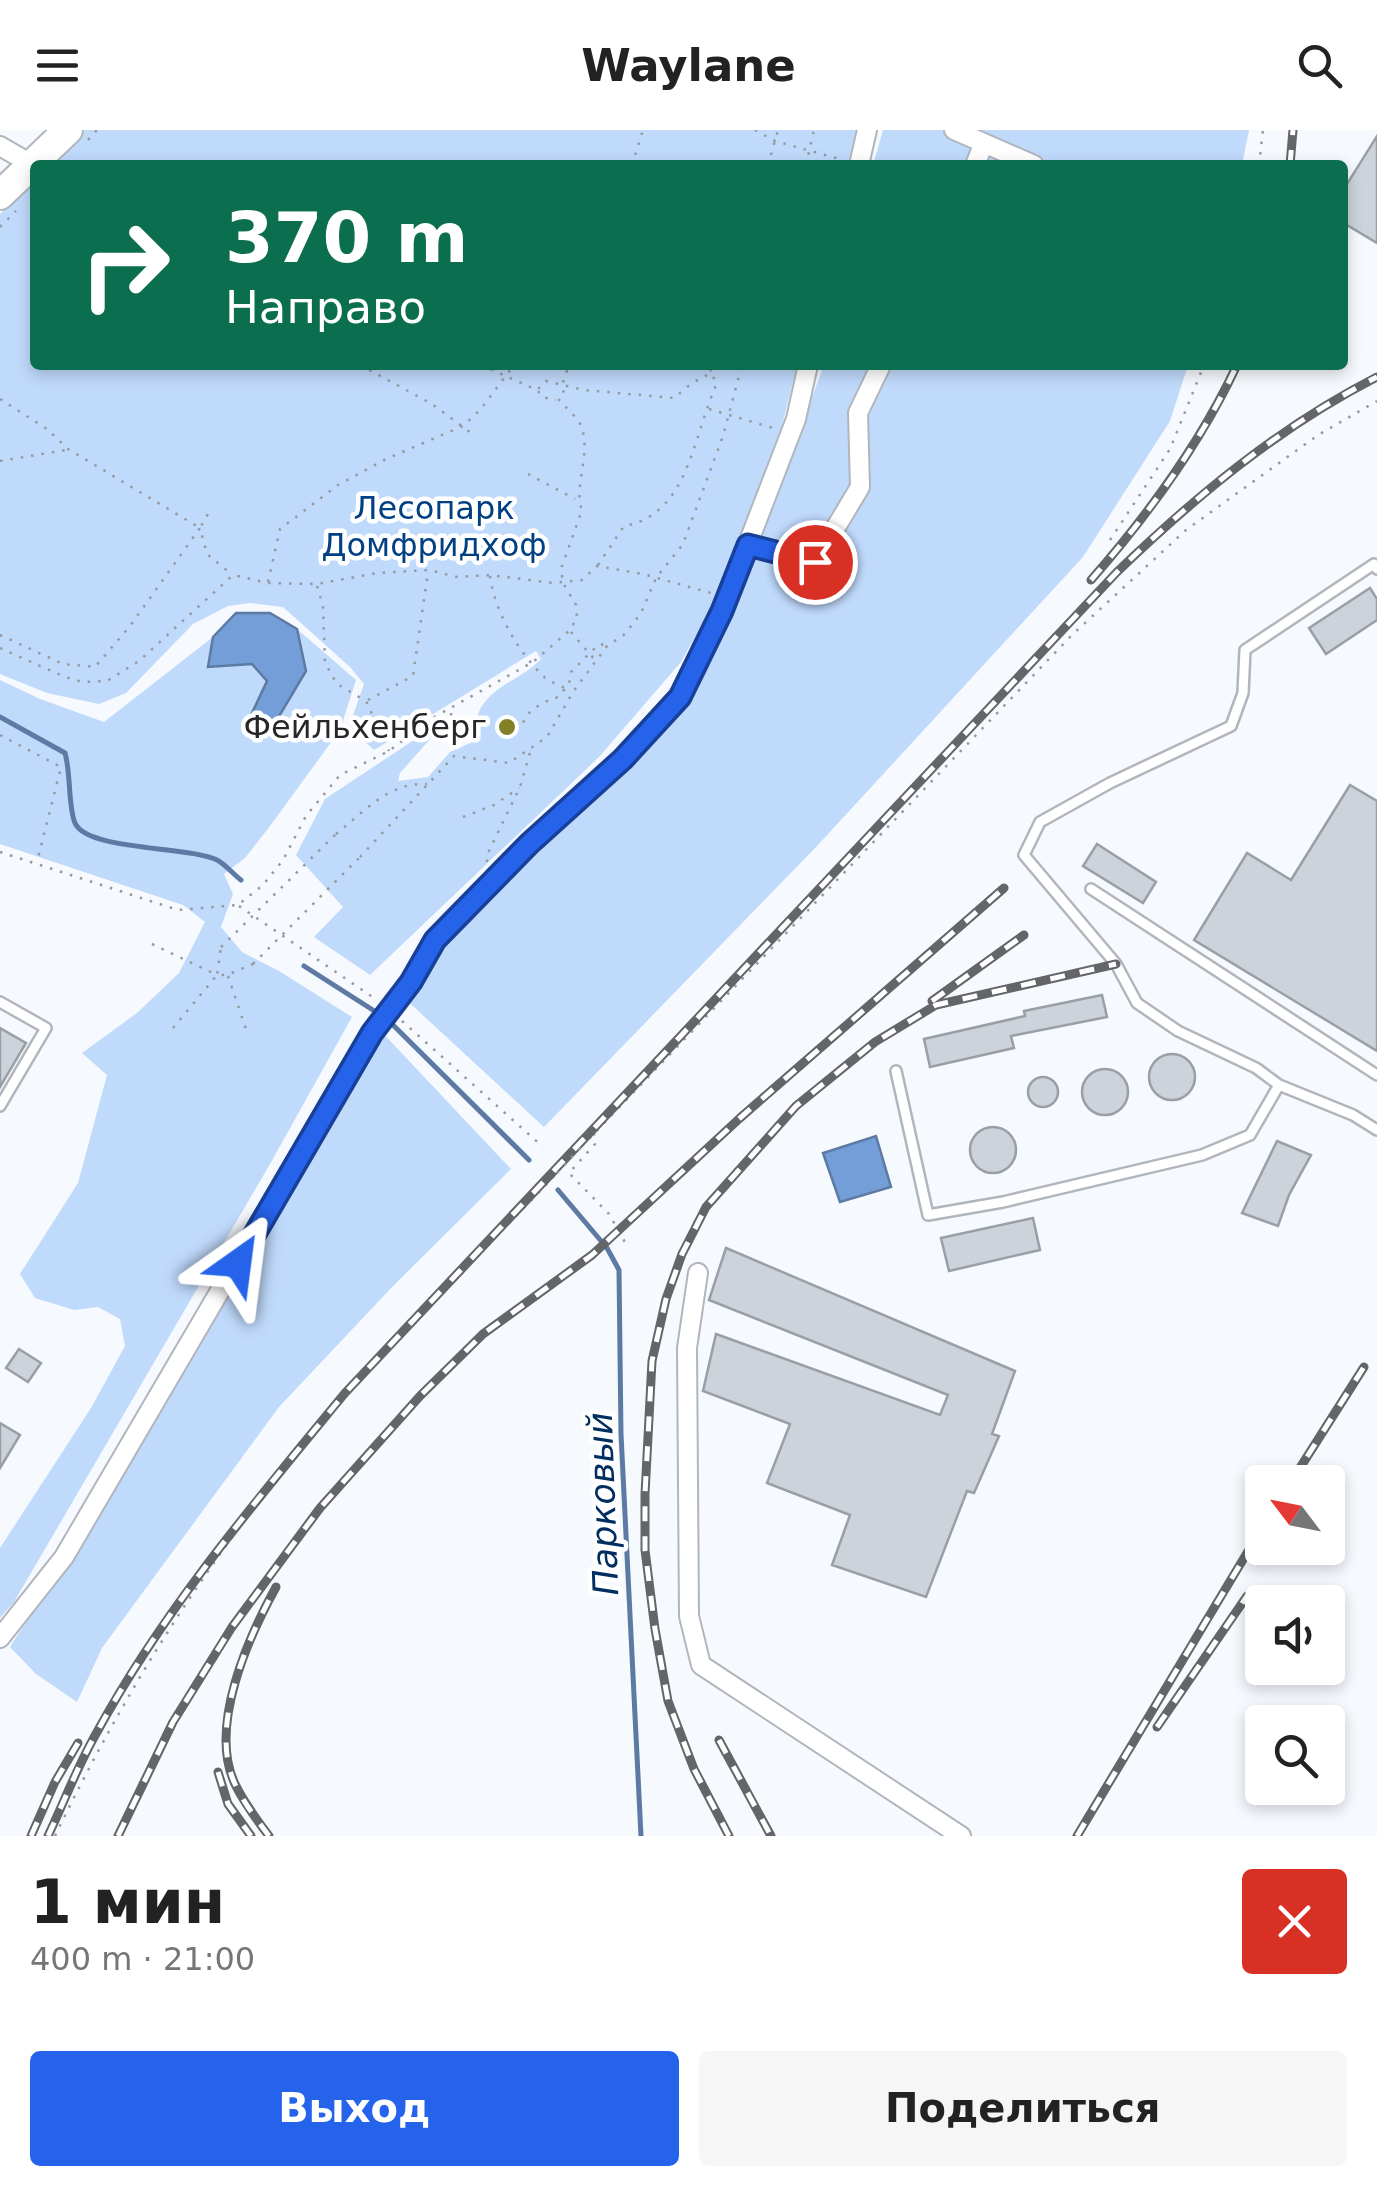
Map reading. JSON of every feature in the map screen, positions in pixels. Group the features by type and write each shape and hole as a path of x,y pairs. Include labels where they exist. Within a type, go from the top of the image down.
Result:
{"main road":[{"path":"38,160 68,130"},
{"path":"0,195 30,168"}],"street":[{"path":"860,160 868,130"},
{"path":"954,130 1023,160"},
{"path":"977,160 984,143"},
{"path":"0,146 30,163"},
{"path":"0,1638 64,1556 372,1033 411,982 435,940 623,759 680,697 748,545 790,436 807,370"},
{"path":"748,545 815,562 860,487 858,412 879,370"},
{"path":"698,1273 687,1348 689,1616 701,1665 961,1836"}],"lane":[{"path":"1377,569 1374,564 1244,650 1243,693 1231,726 1110,783 1040,822 1024,855 1116,964 1137,1003 1178,1031 1256,1068 1279,1085 1352,1115 1377,1130"},
{"path":"1091,889 1377,1076"},
{"path":"0,1002 46,1028 0,1106"},
{"path":"896,1071 928,1215 1002,1202 1202,1155 1250,1135 1279,1085"}],"path":[{"path":"634,160 643,130"},
{"path":"755,130 775,141 845,160"},
{"path":"765,134 778,130"},
{"path":"769,160 778,130"},
{"path":"807,160 814,130"},
{"path":"1260,160 1263,130"},
{"path":"369,370 432,404 474,435"},
{"path":"491,370 537,390 542,397 559,400 582,426 583,470 576,500"},
{"path":"268,584 280,529 312,502 386,459 462,426 480,410 509,370"},
{"path":"559,400 564,394 562,385 567,370"},
{"path":"710,374 711,370"},
{"path":"454,756 509,762 532,748 546,736 572,692 607,646 624,634 641,613 656,578 683,544 693,522 741,370"},
{"path":"1110,540 1170,450 1202,370"},
{"path":"537,390 546,382 674,398 710,374"},
{"path":"0,399 46,429 68,449 200,528 207,554 233,575 268,584 317,584 377,573 428,570 457,577 490,575 562,582 582,580 597,566 624,526 639,524 675,493 708,408 716,380 710,374"},
{"path":"54,1836 98,1746 149,1658 239,1527 305,1444 592,1135 1072,636 1186,530 1318,435 1377,401"},
{"path":"708,408 790,436"},
{"path":"0,461 68,449"},
{"path":"0,852 178,910 238,905 263,886 283,860 306,816 340,774 390,751 436,716 533,662 570,632 577,618 576,605 562,582 561,569 582,510 576,500 528,474"},
{"path":"0,635 63,664 94,668 130,626 208,514"},
{"path":"597,566 728,596"},
{"path":"366,701 413,676 428,570"},
{"path":"0,648 65,678 107,681 139,661 233,575"},
{"path":"490,575 504,621 551,682 572,692"},
{"path":"317,584 326,663 337,684 366,701 390,751"},
{"path":"570,632 596,661"},
{"path":"504,733 522,724 529,713 566,688 571,672 588,653 599,644 607,646"},
{"path":"152,944 216,975 228,975 253,964 454,756 451,710"},
{"path":"0,735 61,766 37,863"},
{"path":"488,886 487,854 520,787 532,748"},
{"path":"172,1028 216,975 221,947 336,834 390,790 412,783 429,784"},
{"path":"463,816 494,805 520,787"},
{"path":"238,905 320,958 543,1148"},
{"path":"228,975 248,1035"},
{"path":"592,1135 596,1144 569,1173 608,1214 626,1244"}],"green space":[{"path":"85,130 856,130 849,160 55,160"},
{"path":"883,130 1249,130 1243,160 874,160"},
{"name":"Лесопарк Домфридхоф","path":"30,184 30,370 796,370 783,422 759,487 709,612 681,662 599,757 370,975 314,937 343,907 296,855 325,799 435,726 439,729 400,773 398,781 428,777 450,752 475,741 476,723 486,701 541,659 536,651 374,750 349,727 364,684 283,607 250,603 228,606 193,624 126,693 99,704 47,693 0,674 0,214"},
{"path":"822,370 1186,370 1170,421 1083,557 817,846 544,1127 402,996 473,913 630,768 702,679"},
{"path":"297,629 356,680 340,730 245,858 224,874 233,894 221,927 242,952 352,1017 14,1602 0,1618 0,1548 91,1408 125,1346 120,1319 98,1307 74,1310 35,1298 20,1274 78,1183 107,1075 82,1053 137,1013 179,973 205,922 183,905 0,844 0,680 104,722 213,637 208,667 252,664 268,681 245,728 306,671"},
{"path":"378,1028 511,1169 279,1407 102,1648 77,1702 36,1674 10,1647 110,1490"}],"water":[{"path":"236,613 270,613 297,629 306,671 275,723 254,734 245,728 267,681 252,664 208,667 213,637"},
{"path":"876,1136 891,1187 840,1202 823,1153"}],"building":[{"path":"1377,136 1377,243 1348,226 1348,182"},
{"path":"1370,588 1377,599 1377,620 1326,654 1309,628"},
{"path":"1350,785 1377,801 1377,1051 1194,940 1247,853 1291,880"},
{"path":"1097,844 1156,882 1143,903 1083,866"},
{"path":"1102,995 1107,1017 1011,1036 1014,1048 930,1067 924,1039 1025,1016 1024,1011"},
{"path":"0,1028 26,1043 0,1087"},
{"path":"1172,1054 1189,1060 1195,1077 1189,1094 1172,1100 1155,1094 1149,1077 1155,1060"},
{"path":"1105,1069 1121,1076 1128,1092 1121,1108 1105,1115 1089,1108 1082,1092 1089,1076"},
{"path":"1043,1077 1054,1081 1058,1092 1054,1103 1043,1107 1032,1103 1028,1092 1032,1081"},
{"path":"993,1127 1009,1134 1016,1150 1009,1166 993,1173 977,1166 970,1150 977,1134"},
{"path":"1277,1141 1311,1155 1289,1195 1278,1226 1242,1213"},
{"path":"1033,1218 1040,1250 949,1271 941,1238"},
{"path":"726,1248 1015,1371 992,1434 999,1436 974,1493 967,1491 926,1597 832,1565 850,1515 767,1483 790,1424 703,1391 716,1334 940,1415 948,1395 709,1300"},
{"path":"19,1349 41,1363 28,1382 6,1368"},
{"path":"0,1423 20,1435 0,1468"}],"waterway":[{"name":"Парковый","path":"0,717 65,753 73,816 83,832 98,839 203,856 220,862 241,880"},
{"name":"Парковый","path":"304,966 387,1019 529,1160"},
{"name":"Парковый","path":"558,1190 607,1248 619,1270 621,1434 641,1836"}],"railway":[{"path":"1290,160 1293,130"},
{"path":"1091,580 1172,478 1234,370"},
{"path":"48,1836 90,1745 152,1642 213,1557 345,1393 1117,572 1240,465 1306,418 1377,377"},
{"path":"118,1836 173,1722 232,1627 320,1508 420,1396 483,1334 592,1255 740,1118 1004,888"},
{"path":"932,1001 1024,935"},
{"path":"729,1836 694,1769 668,1701 645,1550 652,1361 666,1299 682,1254 706,1207 796,1106 875,1042 936,1005 1116,964"},
{"path":"1302,1465 1364,1367"},
{"path":"1077,1836 1245,1556"},
{"path":"269,1836 235,1784 226,1736 235,1683 276,1587"},
{"path":"1157,1727 1245,1599"},
{"path":"719,1740 771,1836"},
{"path":"31,1836 78,1743"},
{"path":"218,1772 228,1804 251,1836"}],"place":[{"name":"Фейльхенберг","path":"507,727"}],"route":[{"path":"238,1263 382,1016 411,982 435,940 529,844 623,759 680,697 722,611 748,545 815,562"}]}
